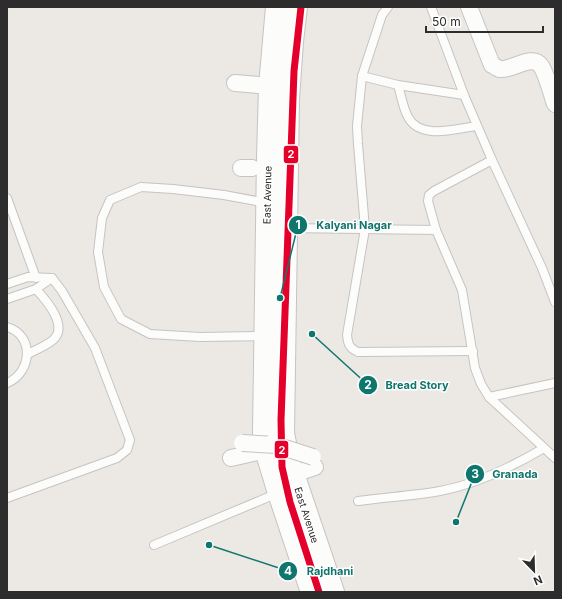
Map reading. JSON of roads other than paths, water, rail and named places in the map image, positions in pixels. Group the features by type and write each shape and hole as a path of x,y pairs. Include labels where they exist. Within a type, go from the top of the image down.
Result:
{"main road":[{"name":"East Avenue","path":"277,7 270,86 264,427 273,444 279,493 312,592"},
{"name":"East Avenue","path":"296,7 288,99 283,433 285,446 333,592"}],"street":[{"path":"469,7 492,65 500,69 508,69 535,61 541,66 555,104"},
{"path":"234,84 270,86"},
{"path":"240,454 273,444 313,457 316,461 294,474"}],"lane":[{"path":"388,7 382,15 362,76 357,126 365,229 347,335 348,344 352,350 358,352 473,351"},
{"path":"431,7 476,126 542,268 555,302"},
{"path":"362,76 398,85 464,96"},
{"path":"398,85 408,117 417,128 430,132 476,126"},
{"path":"492,160 434,191 429,196 428,201 436,230 462,290 477,374 481,384 489,397 555,458"},
{"path":"265,336 200,337 150,334 121,319 104,287 98,252 102,218 110,200 141,187 224,195 267,204"},
{"path":"8,203 36,278"},
{"path":"286,228 436,230"},
{"path":"7,284 28,277 52,278"},
{"path":"7,299 36,289 52,278"},
{"path":"7,498 117,458 127,450 130,440 95,348 62,291 52,278"},
{"path":"28,354 54,340 58,330 57,318 47,301 36,289"},
{"path":"7,327 19,334 25,343 28,354 26,363 22,370 17,376 7,382"},
{"path":"489,397 555,383"},
{"path":"358,501 440,491 487,478 519,463 544,448"},
{"path":"154,545 279,493"}],"place":[{"name":"Kalyani Nagar","path":"280,298"},
{"name":"Bread Story","path":"312,334"},
{"name":"Granada","path":"456,522"},
{"name":"Rajdhani","path":"209,545"}]}
